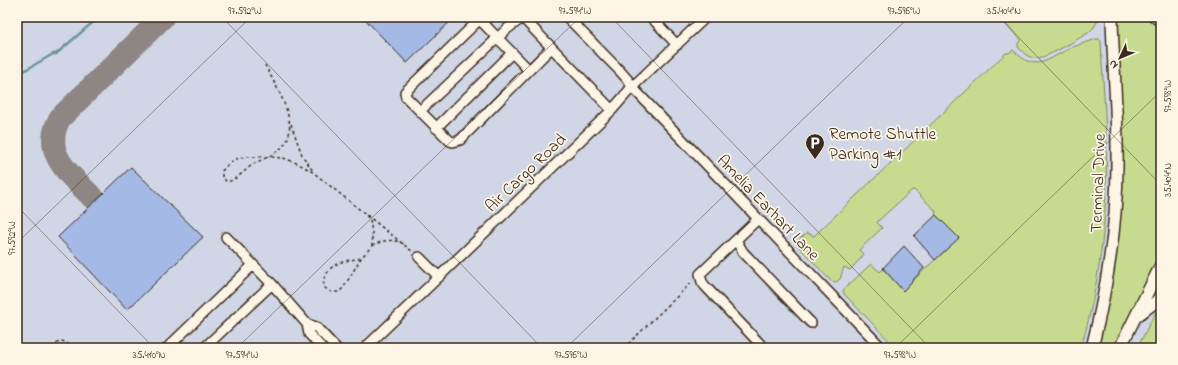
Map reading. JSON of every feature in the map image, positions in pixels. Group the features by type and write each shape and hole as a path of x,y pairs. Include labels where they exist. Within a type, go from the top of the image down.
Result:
{"main road":[{"name":"Terminal Drive","path":"1092,348 1106,286 1116,194 1117,165 1112,17"},
{"path":"1120,348 1161,265"},
{"path":"1135,317 1158,300 1161,296"}],"street":[{"path":"420,111 522,17 612,110"},
{"name":"Amelia Earhart Lane","path":"567,17 882,348"},
{"path":"651,17 677,45"},
{"name":"Air Cargo Road","path":"365,348 612,110 632,87 706,17"},
{"path":"1154,17 1161,22"},
{"path":"529,70 481,18 406,92 406,97 450,141 453,142 460,140 551,48"},
{"path":"436,128 512,53"},
{"path":"758,219 700,274 702,282 705,286 764,348"},
{"path":"226,237 272,284 307,324 309,334 322,348"},
{"path":"736,240 743,252 811,323"},
{"path":"419,257 439,277"},
{"path":"167,348 252,265"},
{"path":"204,348 272,284"},
{"path":"307,324 316,327 336,348"}],"path":[{"path":"265,65 281,97 302,155 314,173"},
{"path":"290,121 290,129 287,139 283,146 276,152 267,157 253,164 233,181 227,182 222,178 222,171 227,165 237,159 267,157 284,159 300,165 314,173 362,210 419,257"},
{"path":"362,210 370,220 372,246"},
{"path":"361,258 337,264 327,271 323,280 325,288 331,292 339,292 344,287 361,258 372,246 382,240 395,240 407,246"},
{"path":"624,348 700,274"},
{"path":"52,348 61,341 66,342 71,348"}],"shaded area":[{"path":"17,17 1161,17 1161,348 17,348"}],"green space":[{"path":"999,17 1100,17 1088,33 1055,52 1042,57 1034,58 1028,56 1018,47 1018,43 1021,40"},
{"path":"1117,17 1145,17 1161,29 1161,256 1115,348 1098,348 1108,302 1116,253"},
{"path":"1096,39 1101,41 1106,135 1107,162 1105,215 1094,296 1081,348 896,348 844,294 843,290 871,264 880,272 883,269 903,290 958,238 935,215 936,211 914,190 912,190 877,222 882,228 859,250 863,254 862,257 850,270 844,267 840,279 836,282 831,281 798,246 797,241 807,233 814,236 1006,53 1013,50 1029,62 1043,62 1073,47"},
{"path":"1161,302 1161,348 1137,348"}],"building":[{"path":"363,17 455,17 407,63"},
{"path":"131,167 203,237 127,310 58,237"},
{"path":"936,215 959,238 935,260 914,236"},
{"path":"904,246 924,268 903,291 883,268"}],"waterway":[{"path":"17,75 53,54 56,54 99,17"}],"taxiway":[{"path":"93,198 68,172 56,153 54,142 55,131 60,118 163,17"}],"place":[{"name":"Remote Shuttle Parking #1","path":"815,160"}]}
